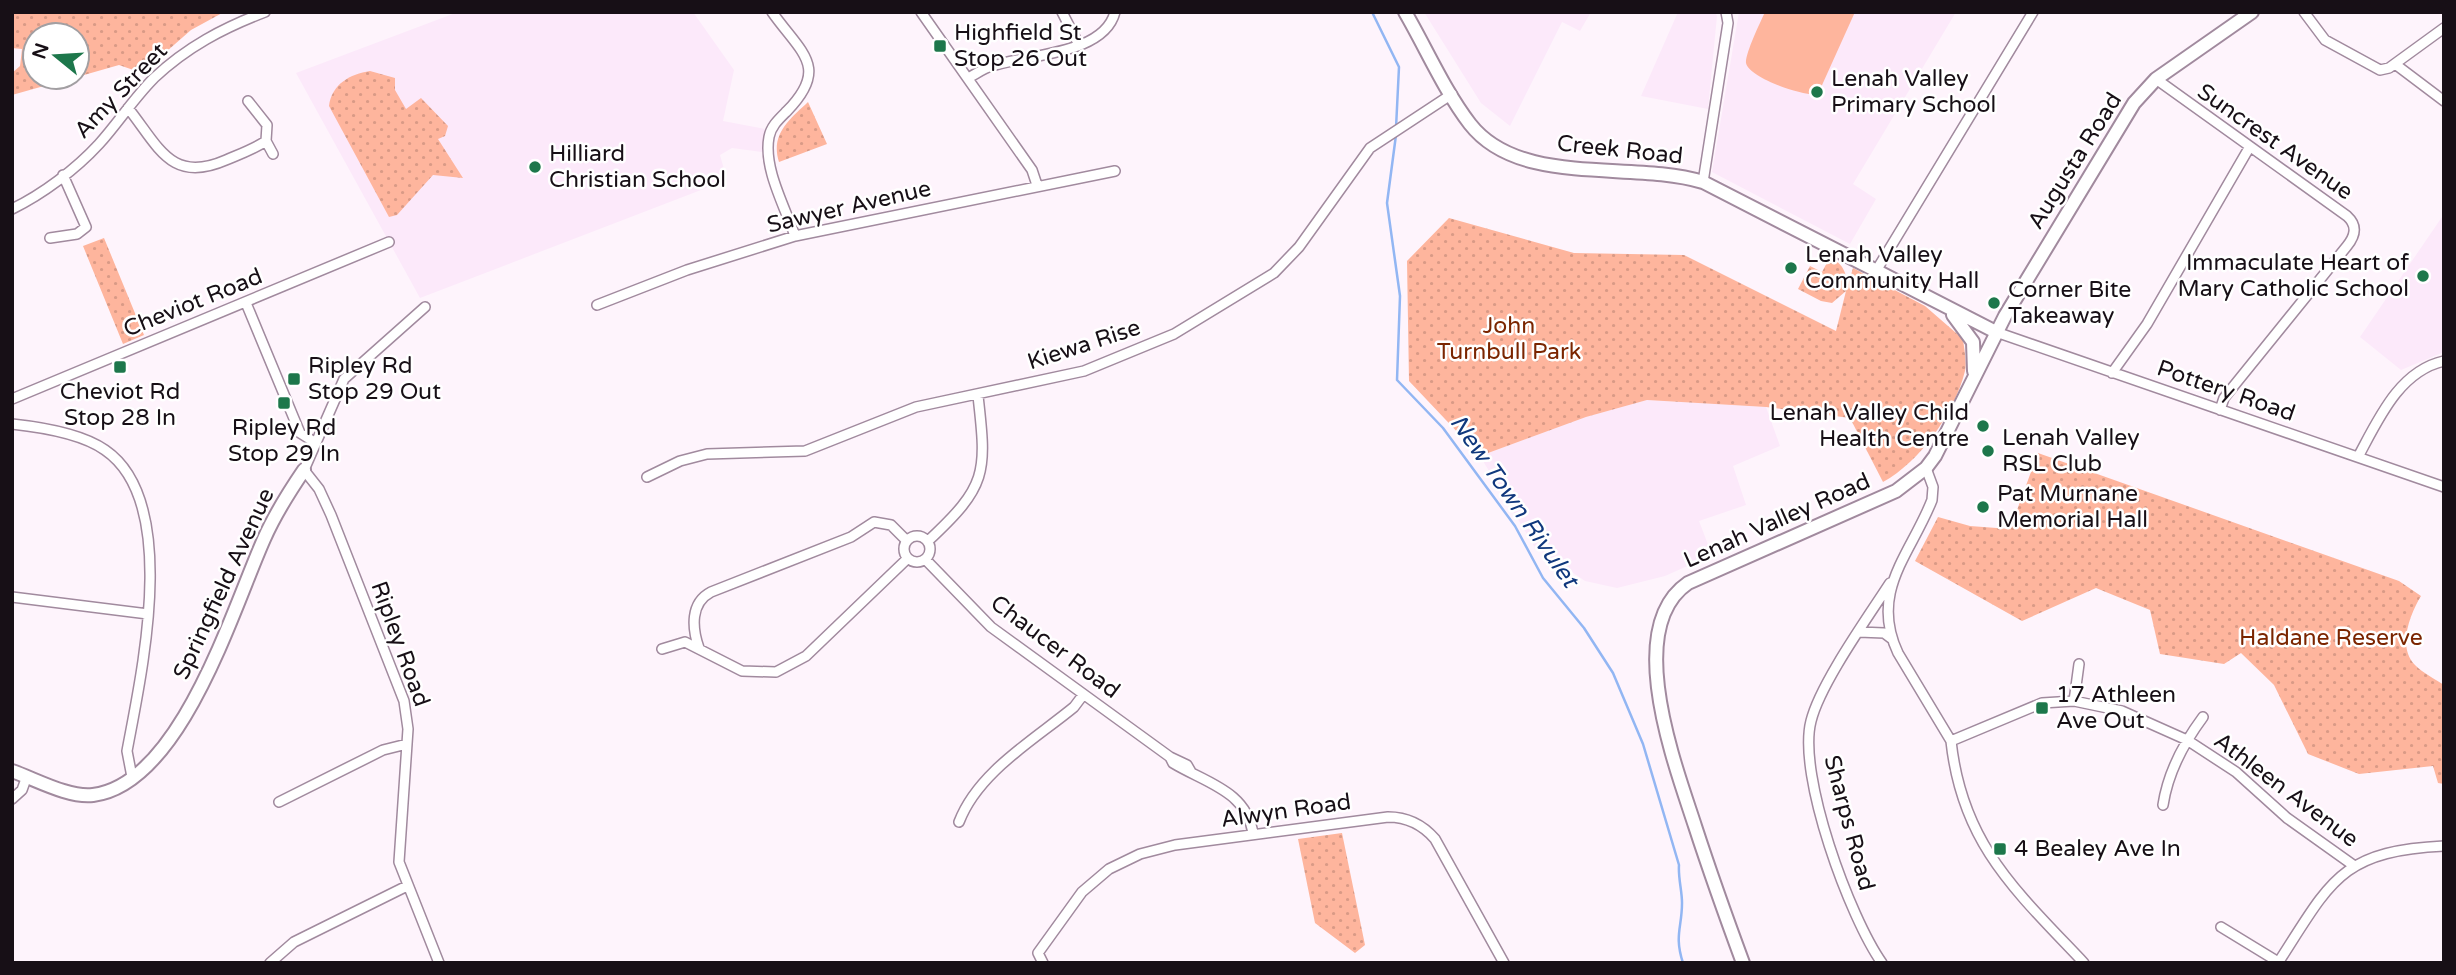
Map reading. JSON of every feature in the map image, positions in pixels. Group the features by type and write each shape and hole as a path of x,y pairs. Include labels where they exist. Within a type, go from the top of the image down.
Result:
{"street":[{"name":"Amy Street","path":"12,209 64,175 96,147 152,80 195,45 265,12"},
{"path":"772,12 806,60 811,74 806,90 776,122 769,137 770,162 795,236"},
{"path":"922,12 1032,170 1037,185"},
{"path":"1062,12 1079,45"},
{"path":"968,78 993,65 1079,45 1102,33 1115,12"},
{"name":"Creek Road","path":"1405,12 1452,94 1478,133 1514,157 1538,163 1664,173 1703,182 1996,332"},
{"path":"1703,182 1719,91 1728,23 1726,12"},
{"path":"1876,271 2033,12"},
{"name":"Augusta Road","path":"1996,332 2134,103 2157,79 2252,12"},
{"path":"2304,12 2330,44 2381,70 2395,64 2444,28"},
{"path":"2395,64 2444,101"},
{"name":"Suncrest Avenue","path":"2157,79 2249,148 2347,216 2354,225 2354,232 2347,246 2224,398 2220,410"},
{"name":"Kiewa Rise","path":"647,477 680,461 707,454 805,451 909,409 978,396 1102,365 1174,334 1263,282 1299,247 1351,171 1381,138 1452,94"},
{"path":"248,101 267,125 266,141 273,154"},
{"path":"128,108 164,154 187,169 209,168 266,141"},
{"path":"2112,373 2147,324 2249,148"},
{"name":"Sawyer Avenue","path":"597,304 687,270 795,236 1037,185 1115,172"},
{"path":"50,238 77,234 86,228 64,175"},
{"name":"Cheviot Road","path":"12,399 389,242"},
{"path":"246,303 300,433 316,443"},
{"name":"Springfield Avenue","path":"12,771 90,795 114,788 132,777 149,765 167,745 218,651 271,524 304,470 337,394 351,370 425,307"},
{"name":"Lenah Valley Road","path":"1948,309 1973,342 1976,354 1973,382"},
{"name":"Pottery Road","path":"1996,332 2444,487"},
{"name":"Lenah Valley Road","path":"1743,963 1718,898 1665,728 1658,668 1659,632 1664,612 1677,592 1688,583 1896,491 1926,468 1954,423 1996,332"},
{"path":"2358,457 2407,380 2424,368 2444,361"},
{"path":"928,541 965,505 978,482 983,456 978,396"},
{"path":"12,424 98,446 128,475 137,491 147,536 148,614 127,751 132,777"},
{"path":"1926,468 1933,487 1932,500 1891,581 1889,610 1892,639 1951,741 1962,803 1989,855 2034,910 2084,963"},
{"name":"Ripley Road","path":"304,470 324,498 394,675 407,717 398,852 407,886 439,963"},
{"path":"699,648 695,635 695,612 702,597 711,592 850,537 874,522 891,524 906,540"},
{"path":"906,540 918,536 928,541"},
{"path":"906,540 903,548 908,559 915,562 925,559 930,551 928,541"},
{"path":"662,649 685,642 742,671 761,674 793,666 908,559"},
{"name":"Chaucer Road","path":"925,559 991,627 1170,757 1173,763 1243,805 1251,819 1253,834"},
{"name":"Sharps Road","path":"1882,963 1860,926 1843,885 1819,802 1808,745 1811,720 1816,708 1891,581"},
{"path":"12,597 148,614"},
{"path":"1859,632 1884,634 1892,639"},
{"path":"2074,701 2079,664"},
{"path":"959,822 967,802 993,773 1083,695"},
{"name":"Athleen Avenue","path":"1951,741 1985,729 2024,708 2074,701 2140,717 2187,740 2236,772 2287,818 2353,865 2393,850 2444,846"},
{"name":"Athleen Avenue","path":"2163,805 2166,783 2187,740 2203,717"},
{"path":"279,802 383,750 407,744"},
{"path":"12,799 22,790 27,776"},
{"name":"Alwyn Road","path":"1031,963 1082,892 1109,869 1158,849 1388,817 1419,825 1434,839 1504,963"},
{"path":"2221,927 2279,962 2331,885 2353,865"},
{"path":"273,961 294,942 407,886"},
{"path":"1038,953 1043,963"}],"shaded area":[{"name":"Hilliard Christian School","path":"458,12 693,12 734,70 723,121 765,129 762,152 732,148 720,155 727,180 420,298 296,73"},
{"path":"1424,12 1591,12 1580,31 1562,22 1510,126 1481,103"},
{"path":"1678,12 1715,12 1717,16 1708,109 1641,96"},
{"name":"Lenah Valley Primary School","path":"1739,12 1956,12 1853,184 1876,199 1850,244 1712,172"},
{"name":"Immaculate Heart of Mary Catholic School","path":"2444,214 2444,352 2401,370 2360,337"},
{"path":"1647,400 1766,407 1780,446 1733,466 1746,505 1699,521 1712,555 1665,576 1617,588 1585,581 1534,546 1480,456 1586,417"}],"green space":[{"path":"12,12 224,12 191,30 142,73 119,65 91,73 91,21 21,21 21,49 12,48"},
{"path":"1765,12 1855,12 1818,94 1802,93 1778,85 1749,69 1746,63 1748,53"},
{"path":"21,58 21,91 26,91 12,95 12,73 20,66"},
{"path":"370,71 395,78 395,90 406,109 421,98 448,126 445,136 438,139 463,178 433,175 397,215 389,217 329,106 334,92 343,81"},
{"path":"808,102 827,144 779,162 779,135"},
{"name":"John Turnbull Park","path":"1449,218 1574,253 1684,255 1836,331 1846,291 1832,303 1821,301 1798,289 1810,266 1822,272 1830,257 1844,270 1847,288 1853,268 1925,306 1963,339 1966,367 1960,387 1944,419 1923,449 1883,482 1850,418 1766,407 1647,400 1586,417 1480,456 1409,381 1407,261"},
{"path":"104,238 144,335 123,344 83,246"},
{"name":"Haldane Reserve","path":"2038,453 2399,581 2421,596 2407,630 2407,649 2415,665 2444,685 2444,784 2438,783 2433,766 2359,774 2308,754 2274,685 2241,653 2224,664 2160,654 2150,610 2096,588 2022,621 1915,561 1938,517 1970,526 2010,529"},
{"path":"1342,833 1365,945 1355,953 1315,923 1298,839"}],"waterway":[{"name":"New Town Rivulet","path":"1372,12 1399,67 1396,128"},
{"name":"New Town Rivulet","path":"1396,135 1387,203 1400,296 1397,380 1443,428 1515,526 1543,578 1584,628 1613,673 1643,744 1679,865 1682,903 1679,938 1683,963"}],"place":[{"name":"Highfield St Stop 26 Out","path":"940,46"},
{"name":"Lenah Valley Primary School","path":"1817,92"},
{"name":"Hilliard Christian School","path":"535,167"},
{"name":"Lenah Valley Community Hall","path":"1791,268"},
{"name":"Immaculate Heart of Mary Catholic School","path":"2423,276"},
{"name":"Corner Bite Takeaway","path":"1994,303"},
{"name":"Cheviot Rd Stop 28 In","path":"120,367"},
{"name":"Ripley Rd Stop 29 Out","path":"294,379"},
{"name":"Ripley Rd Stop 29 In","path":"284,403"},
{"name":"Lenah Valley Child Health Centre","path":"1983,426"},
{"name":"Lenah Valley RSL Club","path":"1988,451"},
{"name":"Pat Murnane Memorial Hall","path":"1983,507"},
{"name":"17 Athleen Ave Out","path":"2042,708"},
{"name":"4 Bealey Ave In","path":"2000,849"}]}
